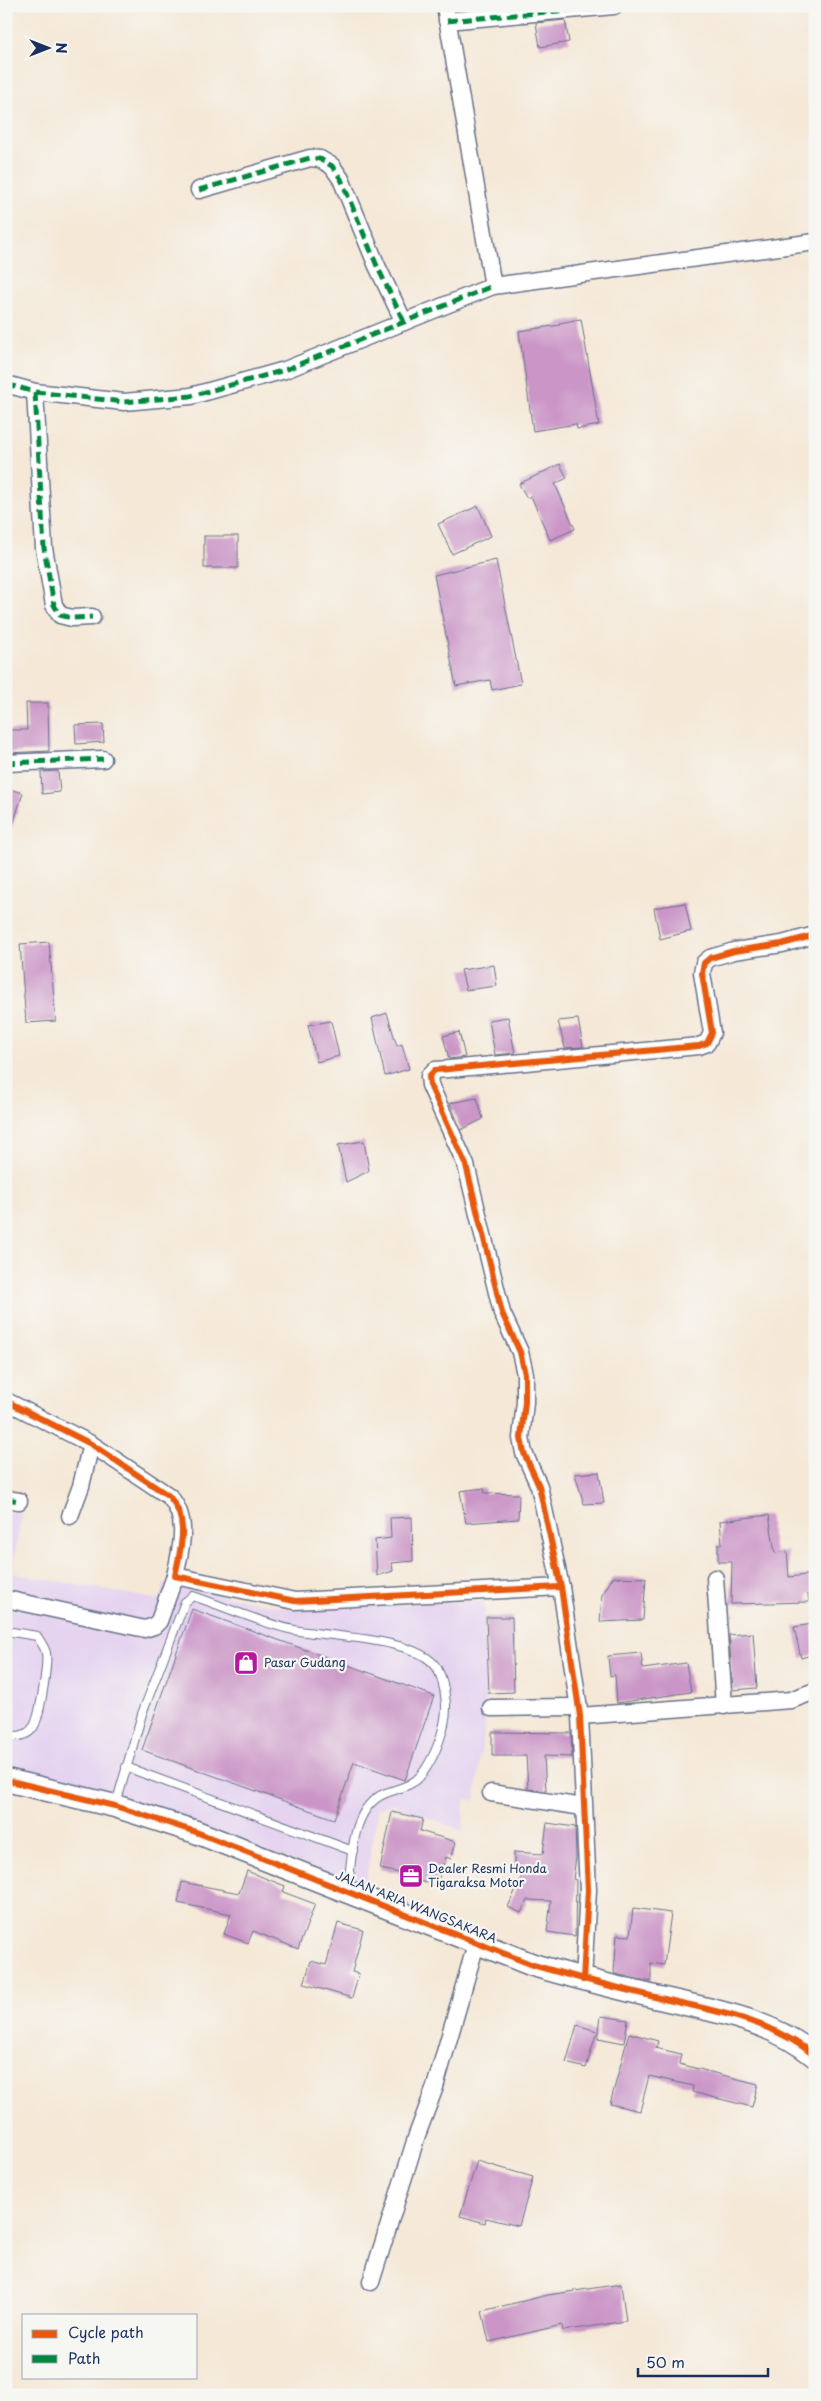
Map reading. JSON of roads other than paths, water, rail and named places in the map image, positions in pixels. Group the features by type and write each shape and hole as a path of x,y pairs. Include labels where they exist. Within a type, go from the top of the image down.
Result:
{"street":[{"path":"492,286 446,14 614,6"},
{"path":"199,190 310,158 320,159 332,166 341,179 377,266 404,322"},
{"path":"6,384 35,392 124,402 191,396 285,370 492,286 815,242"},
{"path":"35,392 44,548 54,605 60,614 72,618 92,617"},
{"path":"6,763 102,759"},
{"path":"583,1980 588,1890 579,1712 561,1587 539,1486 524,1454 521,1438 526,1402 525,1374 520,1352 502,1313 466,1165 430,1085 429,1076 435,1070 699,1046 707,1043 712,1033 702,973 704,964 710,958 734,951 772,946 815,935"},
{"path":"6,1401 91,1444 169,1496 178,1506 182,1518 180,1553 175,1576 159,1621 154,1626 145,1629 6,1599"},
{"path":"70,1516 81,1486 91,1444"},
{"path":"175,1576 295,1601 561,1587"},
{"path":"715,1578 724,1706"},
{"path":"491,1708 579,1712 724,1706 791,1700 815,1691"},
{"name":"JALAN ARIA WANGSAKARA","path":"6,1780 115,1806 196,1832 534,1966 748,2021 800,2043 815,2056"},
{"path":"491,1793 583,1807"},
{"path":"371,2282 417,2135 435,2087 476,1944"}],"lane":[{"path":"115,1806 142,1714 185,1602 193,1596 291,1629 361,1638 408,1648 424,1656 436,1667 445,1688 446,1710 440,1737 431,1762 419,1778 405,1787 384,1793 370,1801 360,1818 347,1891"},
{"path":"6,1631 37,1636 46,1650 48,1666 34,1726 25,1735 6,1735"},
{"path":"126,1767 353,1851"}],"place":[{"name":"Pasar Gudang","path":"246,1663"},
{"name":"Dealer Resmi Honda Tigaraksa Motor","path":"411,1876"}]}
